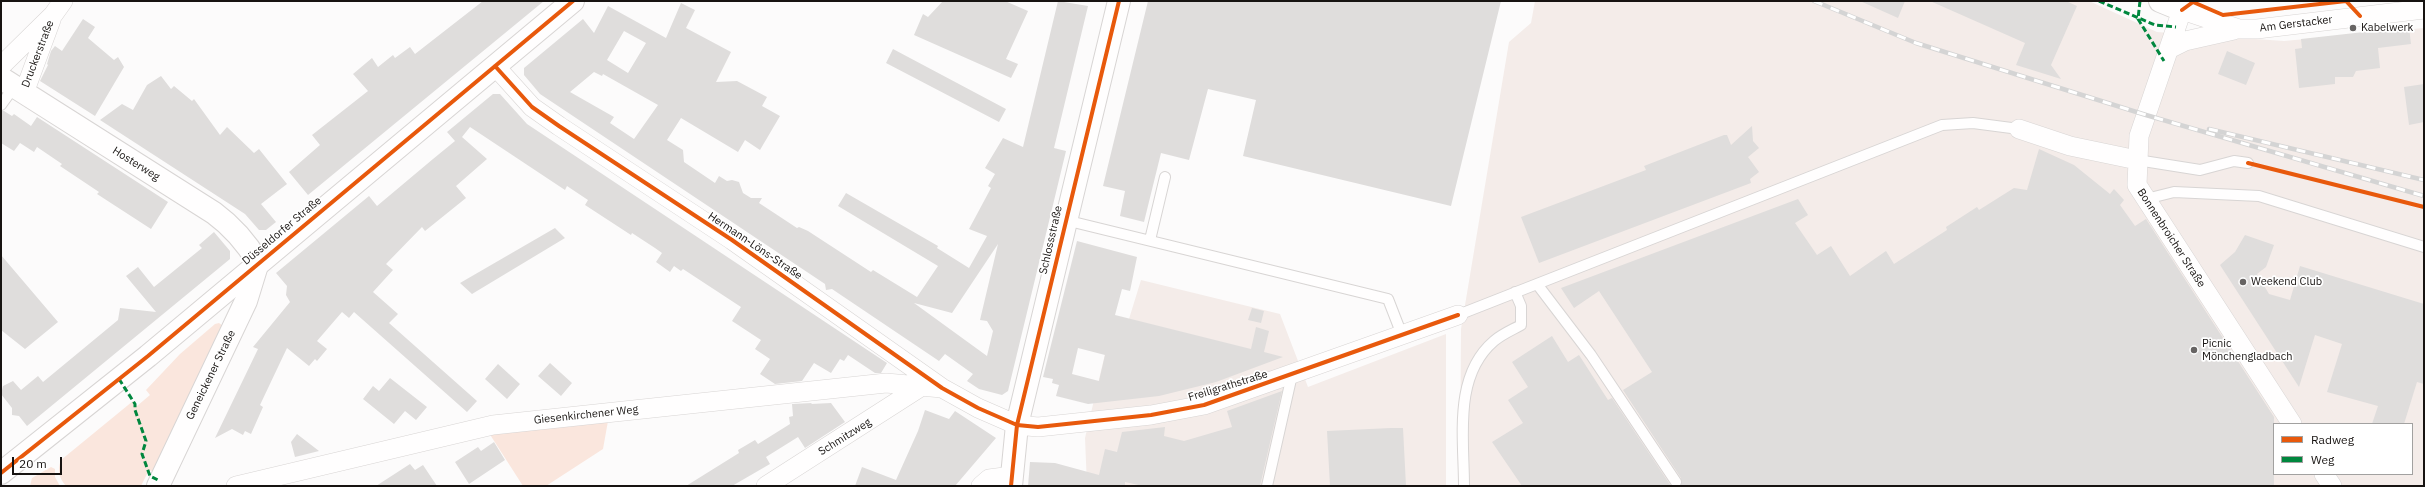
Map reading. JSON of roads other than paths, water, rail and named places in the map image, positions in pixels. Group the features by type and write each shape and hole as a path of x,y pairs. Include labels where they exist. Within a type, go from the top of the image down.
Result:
{"street":[{"name":"Düsseldorfer Straße","path":"1,473 148,356 258,262 573,1"},
{"name":"Schlossstraße","path":"1011,481 1017,426 1065,220 1119,1"},
{"path":"2160,1 2183,6"},
{"name":"Am Gerstacker","path":"2183,6 2200,18 2239,29"},
{"name":"Bonnenbroicher Straße","path":"2183,6 2139,136 2136,185 2291,423"},
{"name":"Druckerstraße","path":"1,66 58,8"},
{"name":"Druckerstraße","path":"13,86 58,8"},
{"name":"Am Gerstacker","path":"2169,49 2185,41 2239,29 2257,29 2424,9"},
{"name":"Hermann-Löns-Straße","path":"495,66 532,107 732,240 942,388 978,408 1017,426"},
{"name":"Hosterweg","path":"13,86 228,223 246,241 258,262"},
{"path":"2019,129 2070,146 2137,160"},
{"name":"Geneickener Straße","path":"158,486 246,301 258,262"},
{"name":"Freiligrathstraße","path":"1017,426 1038,427 1151,415 1204,405 1458,315"},
{"name":"Giesenkirchener Weg","path":"236,486 493,425 886,383 942,388"},
{"name":"Schmitzweg","path":"766,486 922,386"},
{"path":"2325,475 2332,486"},
{"path":"981,486 989,479 1011,481"}],"lane":[{"path":"1,106 13,86"},
{"path":"1458,315 1942,125 1973,123 2019,129"},
{"path":"2137,160 2200,170 2234,161 2248,163"},
{"path":"1150,240 1165,177"},
{"path":"2146,199 2174,192 2259,196 2424,247"},
{"path":"1065,220 1388,299 1402,335"},
{"path":"1537,284 1591,355 1676,482"},
{"path":"1464,486 1465,389 1478,360 1494,341 1521,325 1521,306 1515,292"},
{"path":"1267,486 1292,375"}],"railway":[{"path":"1814,1 1916,43 2146,115 2424,196"},
{"path":"2209,129 2424,180"}],"place":[{"name":"Kabelwerk","path":"2353,28"},
{"name":"Weekend Club","path":"2243,282"},
{"name":"Picnic Mönchengladbach","path":"2194,350"}]}
